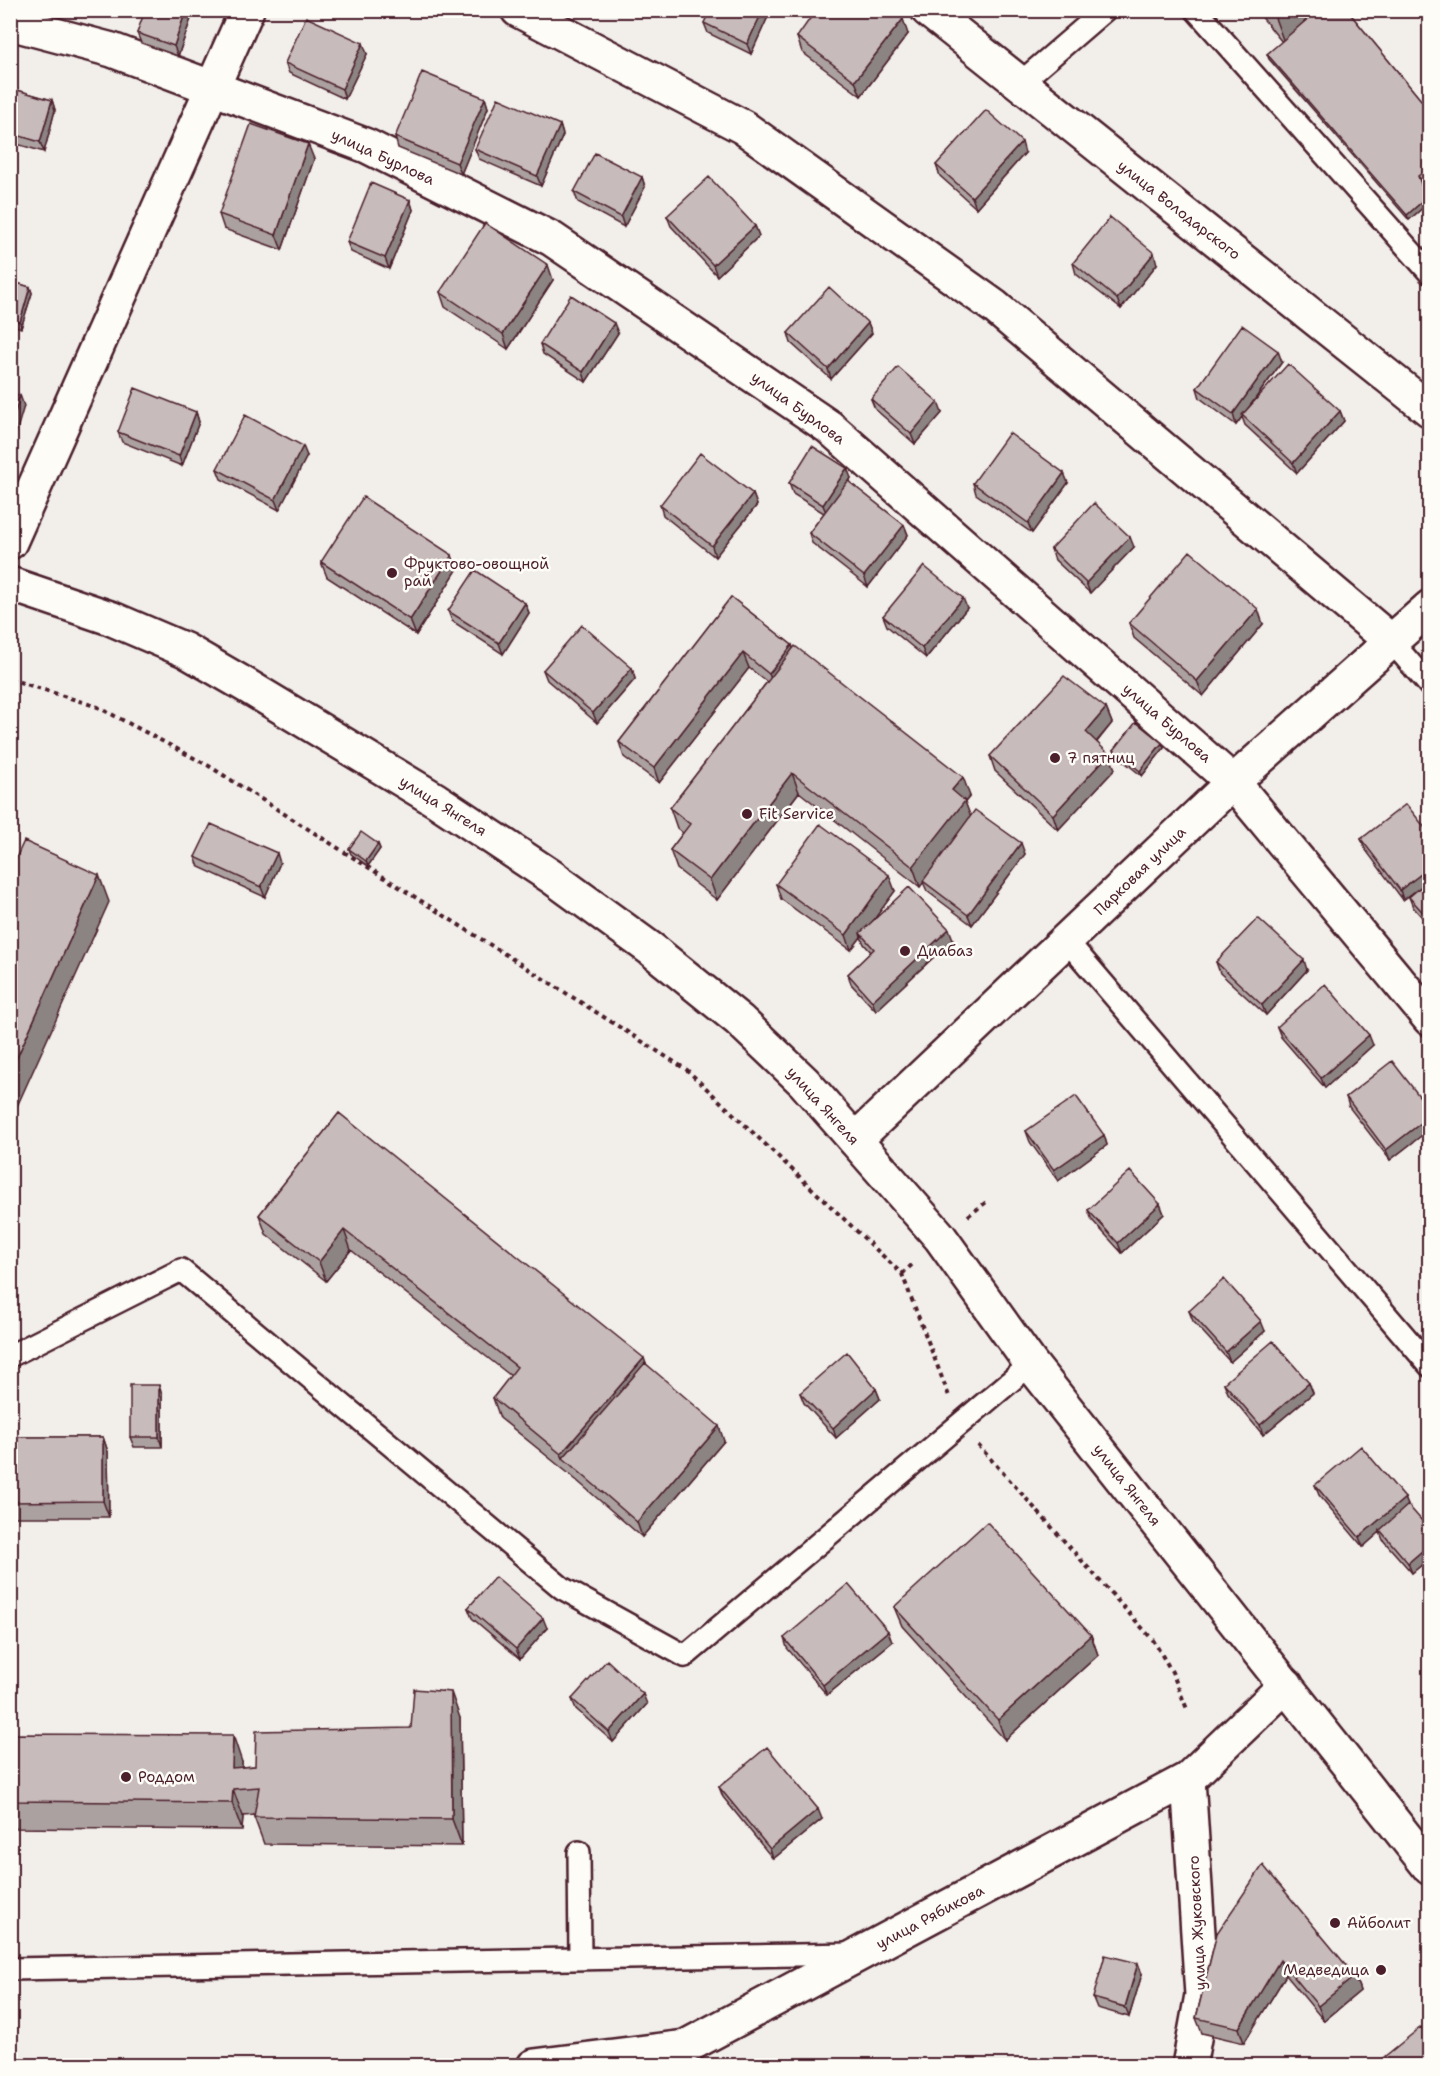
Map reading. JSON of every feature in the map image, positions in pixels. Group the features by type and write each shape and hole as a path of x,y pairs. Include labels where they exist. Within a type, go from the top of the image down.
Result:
{"street":[{"path":"10,542 215,87 247,10"},
{"path":"518,10 743,127 995,307 1392,642"},
{"name":"улица Володарского","path":"928,10 1430,410"},
{"name":"улица Бурлова","path":"10,23 112,50 367,146 552,239 829,427 1233,782 1430,1019"},
{"name":"улица Янгеля","path":"10,584 110,618 185,650 436,800 552,877 651,948 739,1020 804,1082 940,1237 1031,1364 1430,1868"},
{"name":"Парковая улица","path":"855,1140 1233,782 1430,607"},
{"name":"улица Рябикова","path":"534,2066 688,2056 861,1954 1188,1779 1286,1685"},
{"name":"улица Жуковского","path":"1188,1779 1202,1995 1189,2066"}],"lane":[{"path":"1019,84 1105,10"},
{"path":"1196,10 1430,273"},
{"path":"1392,642 1430,686"},
{"path":"1067,941 1430,1366"},
{"path":"10,1356 181,1270 562,1588 684,1656 1031,1364"},
{"path":"579,1852 580,1959"},
{"path":"10,1970 861,1954"}],"path":[{"path":"10,679 98,707 208,766 687,1070 902,1274 959,1425 1153,1640 1172,1672 1187,1709"}],"building":[{"path":"145,10 186,10 174,46 137,33"},
{"path":"710,10 763,10 747,44 704,23"},
{"path":"816,10 892,10 903,19 855,81 797,37"},
{"path":"1269,10 1284,10 1275,18"},
{"path":"1318,10 1347,10 1430,111 1430,167 1418,176 1426,198 1407,215 1267,54"},
{"path":"306,17 363,43 342,89 285,63"},
{"path":"422,72 485,98 457,163 395,137"},
{"path":"10,88 52,100 40,142 10,133"},
{"path":"498,98 560,125 537,176 475,149"},
{"path":"986,110 1022,142 972,197 936,165"},
{"path":"251,124 308,144 276,235 219,214"},
{"path":"595,153 642,177 621,217 574,192"},
{"path":"1430,167 1430,189 1418,176"},
{"path":"709,177 755,226 713,265 667,216"},
{"path":"371,183 410,200 385,258 347,242"},
{"path":"1110,217 1154,253 1117,299 1073,263"},
{"path":"485,223 548,265 503,334 440,292"},
{"path":"10,281 30,287 20,322 10,320"},
{"path":"829,287 868,323 828,369 788,333"},
{"path":"571,295 614,323 583,372 540,344"},
{"path":"1242,325 1278,351 1233,414 1197,388"},
{"path":"1288,364 1340,411 1293,463 1242,415"},
{"path":"898,367 938,402 911,434 871,399"},
{"path":"135,388 196,412 179,456 118,432"},
{"path":"10,393 20,395 10,429"},
{"path":"245,415 303,446 275,500 217,469"},
{"path":"1009,433 1064,473 1028,523 973,483"},
{"path":"812,446 847,468 823,505 789,483"},
{"path":"700,453 753,494 712,546 660,505"},
{"path":"848,481 904,525 864,576 809,533"},
{"name":"Фруктово-овощной рай","path":"363,497 452,555 410,620 321,562"},
{"path":"1094,503 1130,537 1086,583 1051,549"},
{"path":"1190,551 1258,609 1197,681 1129,623"},
{"path":"924,566 963,598 922,648 883,616"},
{"path":"475,570 525,603 499,643 448,611"},
{"path":"731,597 792,645 769,674 743,653 654,768 619,742"},
{"path":"582,625 632,668 593,713 543,670"},
{"path":"795,646 963,777 952,790 965,801 913,867 792,773 710,880 670,850 690,824 670,808"},
{"name":"7 пятниц","path":"1064,676 1106,708 1086,732 1109,754 1053,815 990,756"},
{"path":"1136,722 1162,743 1140,771 1114,750"},
{"path":"1406,804 1430,834 1430,867 1400,890 1361,839"},
{"path":"975,810 1021,843 968,915 923,881"},
{"path":"211,824 277,853 261,887 195,857"},
{"path":"820,824 889,875 846,935 776,884"},
{"path":"361,832 378,844 366,861 349,849"},
{"path":"24,841 99,875 10,1073 10,871"},
{"path":"1430,879 1430,920 1409,897"},
{"name":"Диабаз","path":"909,887 949,929 872,1001 848,974 874,949 860,933"},
{"path":"1258,918 1304,960 1262,1005 1216,962"},
{"path":"1325,984 1369,1035 1321,1078 1277,1027"},
{"path":"1392,1061 1430,1110 1430,1116 1386,1150 1346,1097"},
{"path":"1076,1096 1104,1135 1054,1170 1026,1131"},
{"path":"339,1113 644,1358 561,1454 493,1398 517,1367 344,1230 319,1262 259,1215"},
{"path":"1130,1171 1160,1204 1118,1243 1088,1210"},
{"path":"1224,1279 1261,1321 1226,1352 1189,1311"},
{"path":"1273,1341 1309,1383 1260,1425 1224,1383"},
{"path":"847,1352 876,1389 833,1428 800,1393"},
{"path":"645,1363 719,1426 637,1522 563,1458"},
{"path":"130,1385 159,1385 159,1437 130,1437"},
{"path":"10,1437 103,1437 103,1501 10,1502"},
{"path":"1361,1446 1405,1498 1359,1537 1315,1485"},
{"path":"1408,1505 1430,1530 1430,1544 1408,1563 1380,1530"},
{"path":"987,1522 1091,1635 998,1720 894,1607"},
{"path":"495,1577 543,1618 516,1649 468,1608"},
{"path":"848,1584 888,1631 823,1685 784,1638"},
{"path":"607,1660 643,1694 609,1732 572,1699"},
{"name":"Роддом","path":"414,1689 451,1692 452,1819 254,1817 259,1787 233,1789 232,1803 10,1801 10,1734 233,1735 232,1768 255,1766 256,1731 411,1728"},
{"path":"767,1747 818,1809 770,1849 719,1787"},
{"path":"1263,1865 1355,1976 1318,2006 1280,1960 1239,2028 1196,2018 1217,1933"},
{"path":"1105,1955 1138,1963 1125,2007 1093,1998"},
{"path":"1421,2027 1430,2038 1430,2066 1373,2066"}],"place":[{"name":"Фруктово-овощной рай","path":"392,573"},
{"name":"7 пятниц","path":"1055,758"},
{"name":"Fit Service","path":"747,814"},
{"name":"Диабаз","path":"905,951"},
{"name":"Роддом","path":"126,1777"},
{"name":"Айболит","path":"1335,1923"},
{"name":"Медведица","path":"1381,1970"}]}
